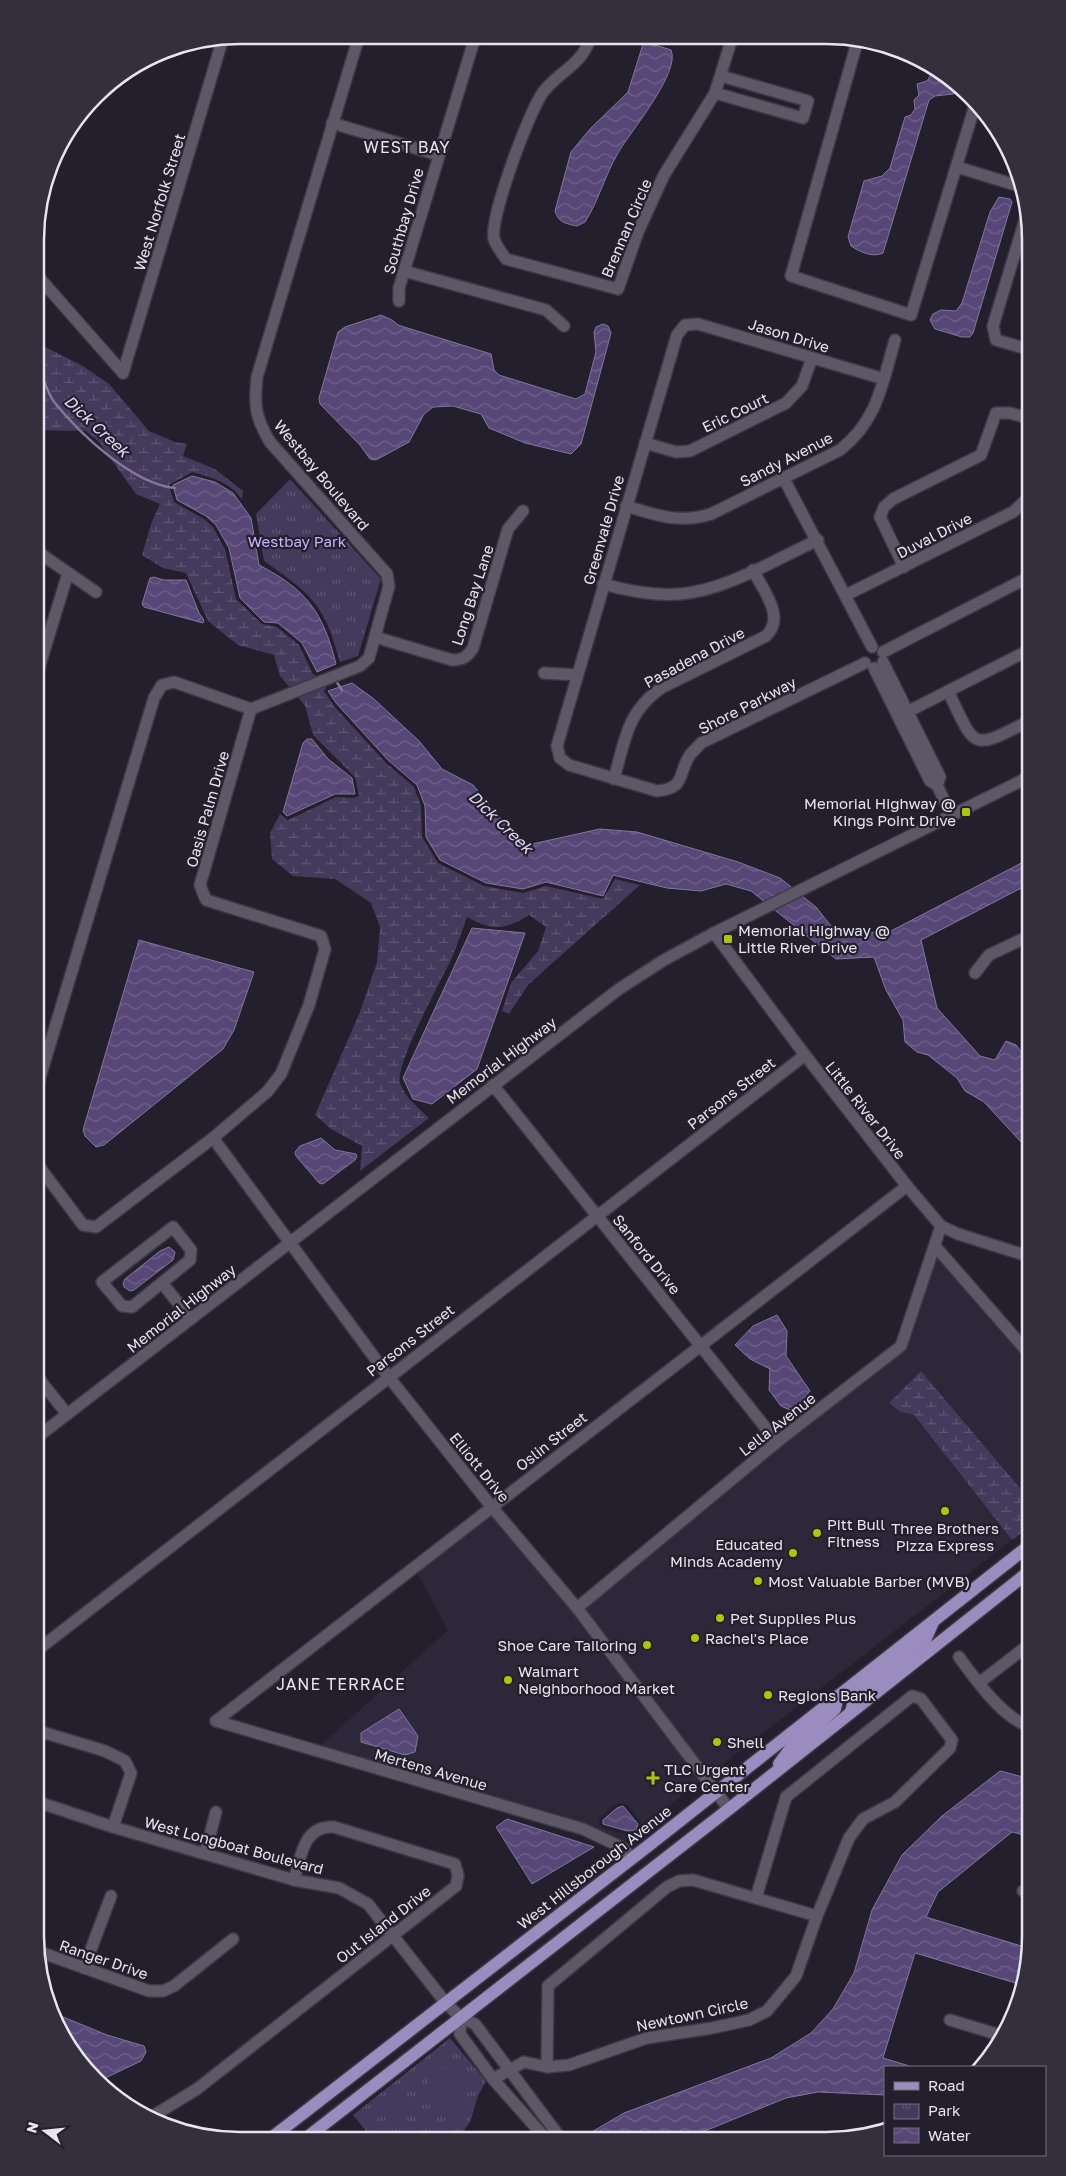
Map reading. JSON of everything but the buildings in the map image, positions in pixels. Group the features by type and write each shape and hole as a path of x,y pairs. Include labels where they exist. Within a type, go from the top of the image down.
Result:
{"main road":[{"name":"West Hillsborough Avenue","path":"279,2132 632,1858 1022,1551"},
{"path":"316,2132 1022,1577"},
{"path":"851,1712 855,1696 926,1638 934,1620"},
{"path":"770,1777 790,1749 835,1709 838,1696"}],"street":[{"name":"West Norfolk Street","path":"44,282 123,373 221,44"},
{"name":"Westbay Boulevard","path":"251,709 360,666 369,658 389,586 388,574 270,442 259,424 255,403 257,377 357,44"},
{"name":"Southbay Drive","path":"399,301 399,288 473,44"},
{"name":"Brennan Circle","path":"587,44 577,62 544,90 532,110 495,218 494,239 506,260 618,289 638,232 664,175 715,93 730,44"},
{"path":"856,46 791,276 911,315 974,110"},
{"path":"715,93 803,118 808,101 721,76"},
{"path":"332,123 438,155"},
{"path":"957,167 1014,184"},
{"path":"1022,230 993,326 996,340 1022,347"},
{"path":"404,271 546,310 564,326"},
{"name":"Jason Drive","path":"685,326 698,324 884,379"},
{"name":"Greenvale Drive","path":"556,746 677,336 685,326"},
{"name":"Sandy Avenue","path":"626,506 671,519 694,519 711,514 840,450 856,437 873,413 895,340"},
{"name":"Eric Court","path":"645,443 676,452 690,451 786,403 802,386 812,358"},
{"path":"904,567 880,517 884,507 893,499 980,455 996,413 1010,413 1022,416"},
{"path":"784,477 872,647"},
{"name":"Duval Drive","path":"846,595 1013,512 1022,504"},
{"name":"Long Bay Lane","path":"375,637 452,660 460,660 468,656 473,648 508,529 523,511"},
{"path":"603,584 639,593 680,594 720,586 818,540"},
{"path":"44,556 96,592"},
{"name":"Pasadena Drive","path":"614,779 630,722 645,699 661,688 766,636 773,630 776,622 775,614 753,570"},
{"path":"44,652 68,573"},
{"name":"Shore Parkway","path":"556,746 560,758 569,765 657,791 670,790 680,781 689,756 701,743 876,661 1022,581"},
{"path":"937,785 940,777 907,712 876,661 864,653 872,647 878,648 876,661 930,781 937,785 951,815"},
{"path":"907,712 1022,654"},
{"path":"544,673 577,675"},
{"path":"44,1064 154,698 162,685 174,682 251,709"},
{"path":"948,691 968,734 977,741 987,742 1022,724"},
{"name":"Oasis Palm Drive","path":"44,1173 83,1225 96,1227 213,1138 267,1092 281,1074 309,1005 326,949 321,936 206,900 200,884 251,709"},
{"name":"Memorial Highway","path":"44,1432 619,989 664,960 714,933 1022,780"},
{"name":"Little River Drive","path":"714,933 906,1186 941,1226 958,1234 1022,1254"},
{"path":"975,973 989,955 1022,940"},
{"name":"Parsons Street","path":"44,1645 388,1376 805,1055"},
{"name":"Sanford Drive","path":"493,1085 777,1442"},
{"name":"Elliott Drive","path":"213,1138 388,1376 491,1506 577,1608 729,1809"},
{"name":"Oslin Street","path":"216,1721 906,1186"},
{"name":"Lella Avenue","path":"577,1608 777,1442 901,1346 941,1226"},
{"path":"173,1227 191,1250 192,1255 190,1260 162,1284 130,1308 122,1306 102,1282 173,1227"},
{"path":"935,1246 1022,1346"},
{"path":"162,1284 190,1319"},
{"path":"44,1385 67,1414"},
{"path":"979,1683 1022,1650"},
{"path":"959,1657 979,1683 1018,1723 1022,1724"},
{"name":"Newtown Circle","path":"493,2078 524,2062 548,2067 570,2064 647,2038 749,2020 767,2011 796,1976 817,1916 849,1838 863,1819 895,1802 950,1748 952,1740 921,1699 912,1696 786,1797 756,1898"},
{"name":"Mertens Avenue","path":"216,1721 583,1829 623,1848 632,1858"},
{"path":"44,1733 105,1751 126,1762 131,1773 113,1827"},
{"name":"West Longboat Boulevard","path":"44,1804 113,1827 294,1880 339,1888 368,1904 445,2002 461,2018 475,2024 511,2069 546,2132"},
{"path":"204,1854 216,1812"},
{"name":"Out Island Drive","path":"157,2114 196,2089 393,1936 456,1886 458,1875 455,1864 334,1827 324,1826 315,1830 308,1837 294,1880"},
{"path":"548,2067 548,1986 667,1887 679,1881 694,1880 817,1916"},
{"path":"84,1968 110,1896"},
{"name":"Ranger Drive","path":"44,1953 150,1991 163,1991 174,1986 233,1940"},
{"name":"West Longboat Boulevard","path":"461,2018 460,2034 493,2078 545,2132"},
{"path":"950,2020 996,2034"}],"shaded area":[{"path":"937,1254 1022,1353 1022,1490 921,1371 901,1412 914,1415 1012,1540 709,1775 583,1609 780,1445 904,1349"},
{"path":"491,1512 571,1608 702,1780 643,1826 628,1805 622,1803 614,1805 600,1818 599,1825 604,1829 631,1835 621,1843 554,1813 319,1747 448,1630 416,1571","holes":["399,1709 405,1755 361,1742 361,1733"]}],"green space":[{"path":"44,346 83,366 109,384 149,431 175,442 187,444 183,456 215,469 243,491 242,499 225,484 213,478 192,472 169,485 174,502 204,519 213,527 225,549 236,599 262,624 277,627 299,645 313,674 320,678 291,689 280,676 274,655 238,645 208,621 186,573 163,568 142,555 151,524 160,504 136,494 98,441 86,431 44,430"},
{"name":"Westbay Park","path":"290,479 381,579 358,656 340,662 328,626 314,602 305,592 264,561 256,514"},
{"path":"325,685 324,691 333,705 385,762 414,787 421,806 422,837 438,863 484,886 523,893 546,886 603,899 615,879 640,885 528,985 509,1014 502,1011 511,983 538,951 546,927 529,915 512,924 498,927 484,925 467,917 451,960 411,1042 400,1074 400,1083 405,1093 429,1118 360,1171 362,1146 331,1129 315,1115 360,1012 377,962 380,927 371,903 335,879 293,876 272,859 270,833 280,814 288,820 336,797 353,798 359,796 355,777 313,735 305,706 297,696"},
{"path":"921,1371 1022,1490 1022,1533 1012,1540 914,1415 901,1412 889,1403"},
{"path":"450,2038 486,2081 478,2096 470,2122 463,2132 367,2132 353,2115"},
{"path":"435,2065 472,2079 458,2115 422,2099"},
{"path":"396,2095 413,2102 406,2120 389,2113"}],"water":[{"path":"643,44 652,44 671,50 672,60 662,87 618,153 585,222 577,226 560,220 555,211 571,152 590,129 628,92"},
{"path":"931,74 956,92 935,96 929,100 883,253 871,255 862,252 851,246 848,237 864,181 882,176 890,168 905,117 911,115 915,109 914,100 919,95 917,84 927,81"},
{"path":"999,197 1010,199 1012,202 973,333 970,337 962,337 935,329 930,320 933,314 941,310 956,311 962,303 990,212"},
{"path":"381,315 398,325 491,354 494,370 499,375 576,399 585,394 596,352 594,332 596,327 603,324 608,326 611,333 581,444 571,454 525,443 489,428 481,414 453,406 433,407 424,414 409,442 376,460 370,459 360,445 320,404 319,398 338,332 345,327"},
{"path":"192,476 215,482 233,493 251,518 259,565 276,574 311,604 325,630 336,664 317,672 302,643 278,623 264,622 240,598 229,548 216,525 206,516 177,500 173,485"},
{"path":"154,577 164,580 186,580 199,613 204,620 203,623 144,607 142,604 150,578"},
{"path":"352,683 374,699 419,741 442,769 473,785 523,846 600,829 637,832 738,862 780,878 816,907 831,926 848,931 887,933 1022,863 1022,888 921,940 937,1008 980,1056 995,1060 1006,1041 1016,1045 1022,1053 1022,1143 984,1102 965,1091 957,1078 928,1055 917,1052 905,1042 903,1020 886,990 874,957 836,959 751,891 726,884 701,891 667,888 613,875 603,896 546,882 523,889 486,883 440,860 426,837 425,806 417,785 388,760 336,703 328,691"},
{"path":"307,739 312,739 328,759 352,778 355,794 335,794 287,816 283,812 303,743"},
{"path":"472,928 525,933 477,1069 432,1104 413,1099 403,1078"},
{"path":"139,940 254,972 234,1030 223,1049 104,1145 96,1147 85,1136 83,1130"},
{"path":"321,1138 335,1150 356,1154 357,1156 355,1160 323,1184 319,1183 296,1156 295,1152 300,1146"},
{"path":"169,1247 175,1252 173,1260 134,1290 130,1291 124,1287 125,1279 160,1251"},
{"path":"777,1315 787,1331 786,1356 810,1391 792,1411 781,1406 769,1390 770,1369 750,1359 735,1345 753,1326"},
{"path":"399,1709 418,1736 415,1752 405,1755 361,1742 361,1733"},
{"path":"1000,1771 1022,1777 1022,1835 1012,1832 938,1892 926,1917 1022,1946 1017,1983 915,1953 883,2058 910,2066 884,2066 884,2095 818,2092 786,2098 702,2132 592,2132 624,2113 771,2058 811,2033 833,2009 854,1973 872,1910 902,1855 942,1816"},
{"path":"623,1806 638,1824 636,1830 627,1831 603,1824 603,1820 617,1808"},
{"path":"507,1819 594,1847 532,1884 496,1827"},
{"path":"61,2016 107,2035 144,2046 146,2052 141,2061 104,2078 84,2056"}],"waterway":[{"name":"Dick Creek","path":"44,382 55,403 66,416 109,456 142,478 159,485 175,488"},
{"name":"Dick Creek","path":"336,681 342,690"}],"place":[{"name":"Memorial Highway @ Kings Point Drive","path":"966,812"},
{"name":"Memorial Highway @ Little River Drive","path":"728,939"},
{"name":"Three Brothers Pizza Express","path":"945,1511"},
{"name":"Pitt Bull Fitness","path":"817,1533"},
{"name":"Educated Minds Academy","path":"793,1553"},
{"name":"Most Valuable Barber (MVB)","path":"758,1581"},
{"name":"Pet Supplies Plus","path":"720,1618"},
{"name":"Rachel's Place","path":"695,1638"},
{"name":"Shoe Care Tailoring","path":"647,1645"},
{"name":"Walmart Neighborhood Market","path":"508,1680"},
{"name":"Regions Bank","path":"768,1695"},
{"name":"Shell","path":"717,1742"},
{"name":"TLC Urgent Care Center","path":"653,1778"}],"district":[{"name":"WEST BAY","path":"407,147"},
{"name":"JANE TERRACE","path":"341,1684"}]}
